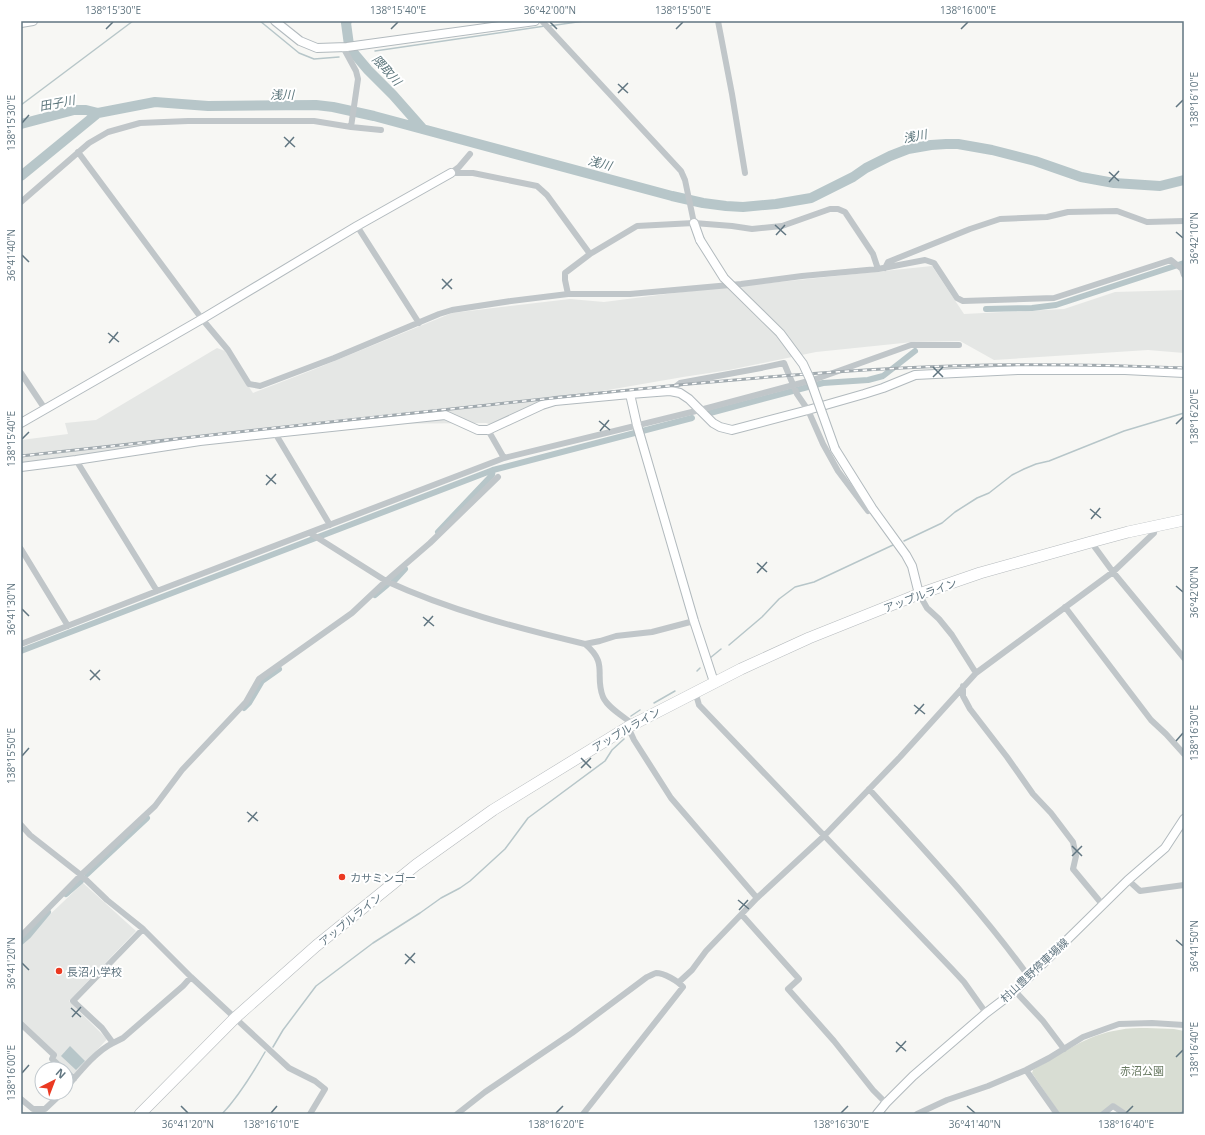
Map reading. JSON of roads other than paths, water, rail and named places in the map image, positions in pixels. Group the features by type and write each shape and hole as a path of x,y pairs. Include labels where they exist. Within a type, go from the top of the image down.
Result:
{"highway":[{"name":"アップルライン","path":"140,1114 234,1018 316,946 416,865 493,810 630,726 714,682 809,638 919,594 980,573 1091,542 1184,520"}],"street":[{"path":"21,23 33,21"},
{"path":"275,21 300,41 317,48 345,47 535,21"},
{"path":"542,21 681,171 686,183 694,223 700,240 724,278 780,333 803,364 810,378 835,449 872,508 906,555 912,566 919,594 928,608 952,635 976,673"},
{"path":"718,21 745,172"},
{"path":"345,47 358,79 351,126"},
{"path":"21,202 89,143 108,132 140,123 188,121 307,121 381,130"},
{"path":"78,152 202,319 228,350 249,384 260,386 419,323 438,314 452,310 568,294 630,294 741,284 802,276 881,269 925,260 934,263 957,298 963,301 1054,298 1171,260 1183,272"},
{"path":"21,424 202,319 357,226 451,173 459,167 470,154"},
{"path":"451,173 474,173 537,186 547,195 590,254"},
{"path":"568,294 565,273 590,254 637,226 694,223 752,229 782,226 830,209 838,209 845,212 873,254 881,269"},
{"path":"881,269 888,262 970,229 1000,219 1047,217 1068,212 1117,211 1148,222 1184,221"},
{"path":"357,226 419,323"},
{"path":"21,644 157,591 311,534 330,525 504,458 638,430 700,410 794,386 912,345 959,345"},
{"path":"670,391 680,382 784,363 797,394 808,410 823,444 838,470 868,511 872,508"},
{"path":"21,467 200,441 445,415 478,430 488,430 542,405 555,401 630,394 670,391 680,393 689,399 713,423 720,427 732,430 883,388 915,375 1018,370 1126,370 1184,373"},
{"path":"21,373 45,409"},
{"path":"630,394 638,430 694,621 714,682"},
{"path":"488,430 504,458"},
{"path":"275,433 330,525"},
{"path":"76,460 157,591"},
{"path":"21,936 81,875 155,806 182,770 246,702 259,680 352,613 430,543 498,477"},
{"path":"679,982 692,970 706,951 757,898 824,836 900,757 976,673 1113,572 1154,533 1155,526"},
{"path":"311,534 386,581 455,608 533,632 584,644 591,649 599,661 603,697 630,726 634,740 671,798 757,898"},
{"path":"1091,542 1113,572 1184,658"},
{"path":"21,549 68,626"},
{"path":"1065,606 1151,720 1184,754"},
{"path":"584,644 616,636 652,632 694,621"},
{"path":"963,686 963,696 970,709 1033,794 1051,813 1073,842 1076,856 1073,869 1102,904"},
{"path":"696,692 699,705 951,968 964,982 986,1013"},
{"path":"869,789 971,904 1013,954 1029,977"},
{"name":"村山豊野停車場線","path":"877,1114 913,1076 986,1013 1015,991 1102,904 1165,848 1184,819"},
{"path":"21,825 30,835 81,875 107,900 143,929 234,1018 289,1068 325,1089 310,1114"},
{"path":"1128,880 1140,891 1184,885"},
{"path":"742,915 799,979 788,989 834,1041 873,1090 886,1103"},
{"path":"113,1043 102,1028 73,1001 143,929"},
{"path":"457,1114 485,1092 572,1033 647,977 654,973 660,973 679,982 683,987 583,1114"},
{"path":"74,1079 94,1058 109,1045 123,1038 191,977"},
{"path":"1015,991 1043,1021 1064,1049"},
{"path":"917,1114 947,1100 988,1086 1026,1070 1064,1049 1083,1036 1119,1024 1152,1023 1184,1025"},
{"path":"21,1024 54,1055 52,1059 54,1061"},
{"path":"1026,1070 1057,1114"},
{"path":"21,1099 34,1109 47,1112 56,1101"},
{"path":"1103,1114 1113,1106 1126,1114"}],"waterway":[{"path":"21,105 133,21"},
{"path":"260,21 299,53 314,59 339,57"},
{"name":"隈取川","path":"347,21 349,45 352,51 423,129"},
{"path":"549,26 584,21"},
{"path":"375,51 545,26"},
{"name":"浅川","path":"21,176 98,113 155,102 208,106 316,105 333,107 374,116 672,196 703,203 726,206 743,207 776,204 811,198 890,156 908,149 946,144 958,144 992,150 1035,161 1081,177 1114,183 1160,186 1184,180"},
{"name":"田子川","path":"21,124 74,110 86,110 98,113"},
{"path":"986,309 1032,308 1056,305 1184,263"},
{"path":"710,413 823,383 868,380 883,376 915,351"},
{"path":"904,541 942,523 955,512 977,498 989,493 1012,475 1024,469 1049,461 1124,431 1184,413"},
{"path":"21,651 493,470 692,418"},
{"path":"438,532 492,475 493,470"},
{"path":"729,645 762,617 779,599 795,587 814,582 893,545"},
{"path":"394,581 405,569"},
{"path":"375,595 387,585"},
{"path":"710,658 721,649"},
{"path":"697,671 700,668"},
{"path":"244,708 249,703 262,681 279,669"},
{"path":"654,703 675,691"},
{"path":"631,716 640,710"},
{"path":"273,1047 283,1030 316,986 373,943 441,898 470,881 505,849 528,818 605,761 612,750 624,739"},
{"path":"87,874 147,818"},
{"path":"66,894 81,881"},
{"path":"21,942 48,912"},
{"path":"222,1114 240,1092 265,1052"}],"railway":[{"path":"21,456 592,394 850,371 972,365 1078,365 1184,368"}],"place":[{"name":"カサミンゴー","path":"342,877"},
{"name":"長沼小学校","path":"59,971"}],"park label":[{"name":"赤沼公園","path":"1142,1070"}]}
